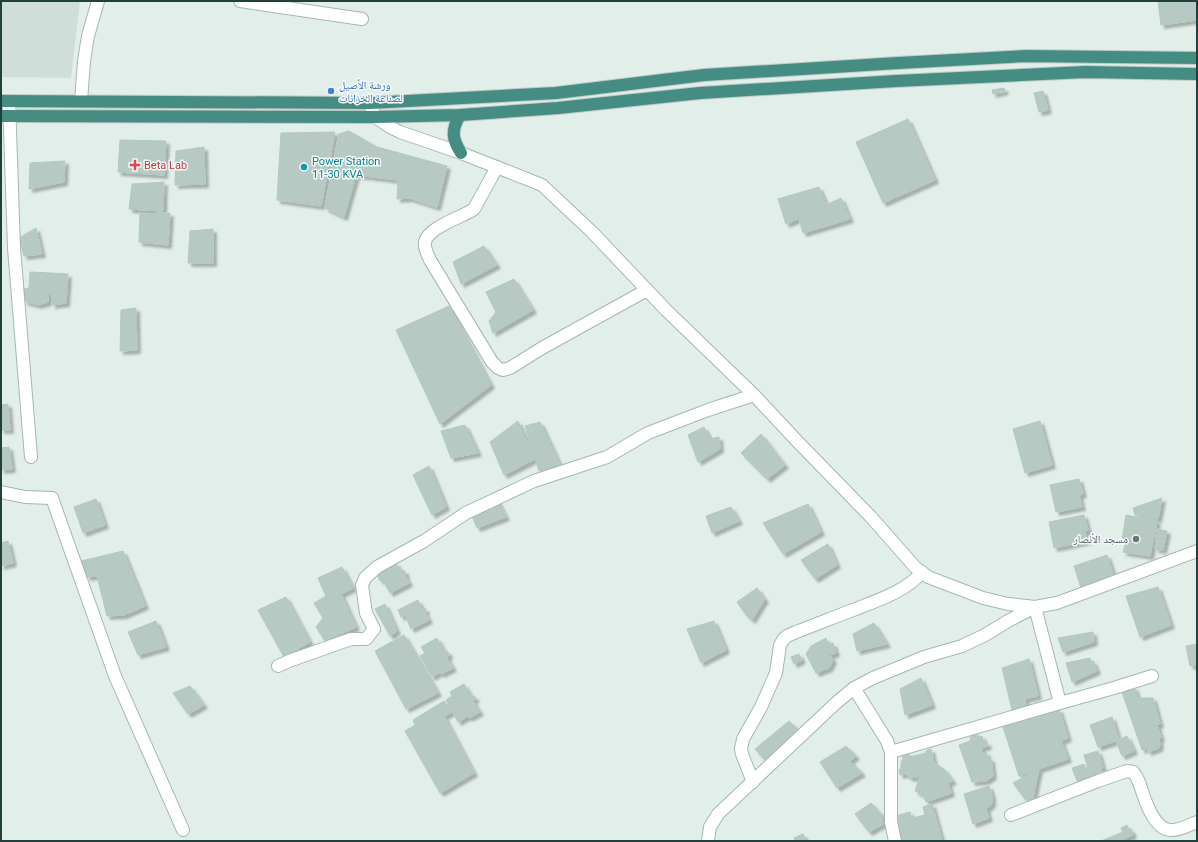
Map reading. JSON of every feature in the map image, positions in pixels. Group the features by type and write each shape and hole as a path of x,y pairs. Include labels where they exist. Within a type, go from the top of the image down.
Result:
{"highway":[{"path":"5,101 370,103 556,94 704,75 1026,56 1197,58"},
{"path":"5,116 375,117 460,115 558,108 700,93 896,81 1085,72 1197,74"},
{"path":"460,115 454,124 453,134 455,144 461,153"}],"street":[{"path":"81,102 84,62 88,36 98,1"},
{"path":"240,1 362,19"},
{"path":"5,101 14,248 31,457"},
{"path":"370,103 375,117 382,123 400,132 461,153 542,185 592,232 647,290 754,395 871,517 916,567 928,577 983,598 1008,604 1035,607 1058,603 1197,551"},
{"path":"497,167 474,209 468,214 446,223 431,233 425,241 426,250 430,260 492,362 498,368 503,370 510,368 542,348 647,290"},
{"path":"278,666 351,639 366,639 374,629 366,613 362,585 365,578 377,567 424,541 466,513 534,481 607,457 648,433 708,410 754,395"},
{"path":"1,492 52,498 115,676 183,830"},
{"path":"753,782 742,754 741,749 743,739 761,707 776,674 780,645 783,640 787,636 796,632 905,587 922,572"},
{"path":"708,841 710,827 718,814 836,703 854,688 873,678 917,660 962,646 1035,607"},
{"path":"1035,607 1060,703"},
{"path":"891,752 1152,676"},
{"path":"854,688 887,741 891,752 891,822 895,841"},
{"path":"1010,815 1127,771 1133,772 1137,777 1147,805 1162,828 1170,830 1182,828 1197,822"}],"shaded area":[{"path":"1,1 80,1 71,78 1,77"}],"building":[{"path":"1158,1 1196,1 1197,20 1161,25"},
{"path":"1004,88 1005,91 993,94 992,90"},
{"path":"1043,91 1048,110 1039,112 1034,93"},
{"path":"908,119 935,180 883,203 856,142"},
{"path":"349,131 377,147 447,166 437,207 409,198 397,199 398,180 356,175 344,217 325,208 339,134"},
{"name":"Power Station 11-30 KVA","path":"335,132 321,206 277,200 281,133"},
{"path":"120,140 166,141 164,175 118,172"},
{"path":"204,147 205,184 175,185 176,151"},
{"path":"65,161 64,182 29,189 30,163"},
{"path":"164,182 163,211 129,209 132,184"},
{"path":"819,187 827,207 786,224 778,199"},
{"path":"841,198 850,219 803,233 799,218"},
{"path":"170,213 168,245 139,242 140,214"},
{"path":"36,228 42,254 24,256 19,238"},
{"path":"213,229 213,263 188,263 190,231"},
{"path":"484,246 497,265 461,284 453,262"},
{"path":"30,272 50,273 48,302 38,305 24,301 24,289 29,288"},
{"path":"50,273 68,274 66,303 52,305"},
{"path":"514,279 533,310 493,333 489,321 496,312 486,292"},
{"path":"449,306 491,385 440,424 396,330"},
{"path":"136,308 137,350 120,351 121,310"},
{"path":"8,404 10,430 1,430 1,405"},
{"path":"518,421 535,459 504,475 490,442"},
{"path":"1040,421 1052,465 1025,473 1013,429"},
{"path":"540,422 560,465 539,471 525,426"},
{"path":"465,425 478,453 451,458 441,431"},
{"path":"704,427 710,439 719,437 720,449 698,462 688,435"},
{"path":"761,434 785,465 767,479 741,453"},
{"path":"9,447 12,469 1,470 1,448"},
{"path":"429,466 446,507 432,515 413,475"},
{"path":"1079,479 1083,494 1079,495 1082,507 1056,512 1050,485"},
{"path":"496,498 506,517 477,528 470,511"},
{"path":"1162,498 1158,519 1135,515 1133,508"},
{"path":"96,499 105,525 83,533 74,507"},
{"path":"808,504 821,532 783,554 763,523"},
{"path":"731,507 739,521 712,533 706,516"},
{"path":"1084,515 1088,530 1085,531 1087,541 1054,548 1049,522"},
{"path":"1126,515 1157,521 1150,556 1123,552 1126,542 1122,540"},
{"path":"1157,529 1167,531 1163,550 1155,549"},
{"path":"8,541 13,563 1,566 1,543"},
{"path":"828,544 837,565 815,579 801,560"},
{"path":"123,551 145,606 124,615 107,616 97,576 87,577 81,561"},
{"path":"1107,555 1114,576 1081,588 1074,566"},
{"path":"396,563 401,572 404,570 409,583 390,593 383,580 380,581 377,574"},
{"path":"342,567 353,588 341,594 356,627 325,641 316,627 323,618 314,603 326,596 318,578"},
{"path":"1158,587 1171,625 1140,637 1126,596"},
{"path":"757,588 765,599 752,620 747,616 737,602"},
{"path":"286,597 310,642 284,657 258,610"},
{"path":"418,600 422,609 425,608 425,612 429,620 411,629 405,615 401,617 398,610"},
{"path":"385,604 397,631 390,636 375,609"},
{"path":"156,621 166,647 138,655 128,632"},
{"path":"714,621 726,650 701,663 687,629"},
{"path":"874,623 887,644 857,651 853,634"},
{"path":"1093,632 1094,642 1063,652 1058,638"},
{"path":"404,635 438,693 406,709 375,651"},
{"path":"437,638 444,651 448,652 449,655 447,658 453,668 441,674 440,672 432,677 420,656 425,653 421,647"},
{"path":"826,638 828,645 833,643 836,653 830,655 833,660 829,668 816,673 806,654 811,646"},
{"path":"1197,644 1197,665 1190,666 1186,646"},
{"path":"799,654 802,660 794,664 791,657"},
{"path":"1090,658 1091,662 1093,661 1097,671 1072,682 1066,663"},
{"path":"1029,659 1038,696 1025,699 1026,706 1012,710 1002,668"},
{"path":"921,678 932,705 905,715 900,689"},
{"path":"464,684 471,696 476,698 473,701 480,712 469,718 468,716 458,722 446,700 452,696 450,692"},
{"path":"190,686 204,705 188,714 173,693"},
{"path":"1134,687 1138,698 1153,698 1160,724 1157,725 1161,738 1159,738 1159,748 1148,752 1147,748 1142,750 1122,692"},
{"path":"444,701 452,712 444,716 474,773 440,793 405,731 415,725 413,720"},
{"path":"1059,709 1068,738 1061,741 1068,759 1019,776 1003,727"},
{"path":"1112,717 1119,740 1098,747 1090,725"},
{"path":"789,721 803,734 766,761 755,749"},
{"path":"974,731 976,738 982,736 984,743 987,742 988,746 981,748 983,753 986,752 988,758 991,759 993,776 986,781 972,782 959,745 970,741 971,733"},
{"path":"1127,736 1134,751 1122,756 1116,741"},
{"path":"846,746 856,756 850,761 862,773 837,788 820,762"},
{"path":"931,749 934,763 944,769 953,781 948,783 951,793 926,802 923,795 915,791 920,776 911,778 905,774 900,775 899,771 903,758 902,754 909,753 910,757 926,753 926,751"},
{"path":"1098,751 1103,768 1099,770 1106,773 1092,781 1084,755"},
{"path":"1084,764 1091,782 1079,786 1072,768"},
{"path":"1039,769 1031,807 1013,783"},
{"path":"989,786 992,795 992,803 986,808 989,818 973,824 964,794"},
{"path":"871,803 881,814 883,824 869,832 855,814"},
{"path":"932,804 942,841 902,841 895,816 910,812 912,818 925,815 923,807"},
{"path":"1127,825 1129,830 1131,829 1133,835 1119,841 1101,841 1123,832 1121,828"},
{"path":"803,834 806,841 795,841 794,838"}],"place":[{"name":"ورشة الأصيل لصناعة الخزانات","path":"331,91"},
{"name":"Beta Lab","path":"135,165"},
{"name":"Power Station 11-30 KVA","path":"304,167"},
{"name":"مسجد الأنصار","path":"1136,539"}]}
